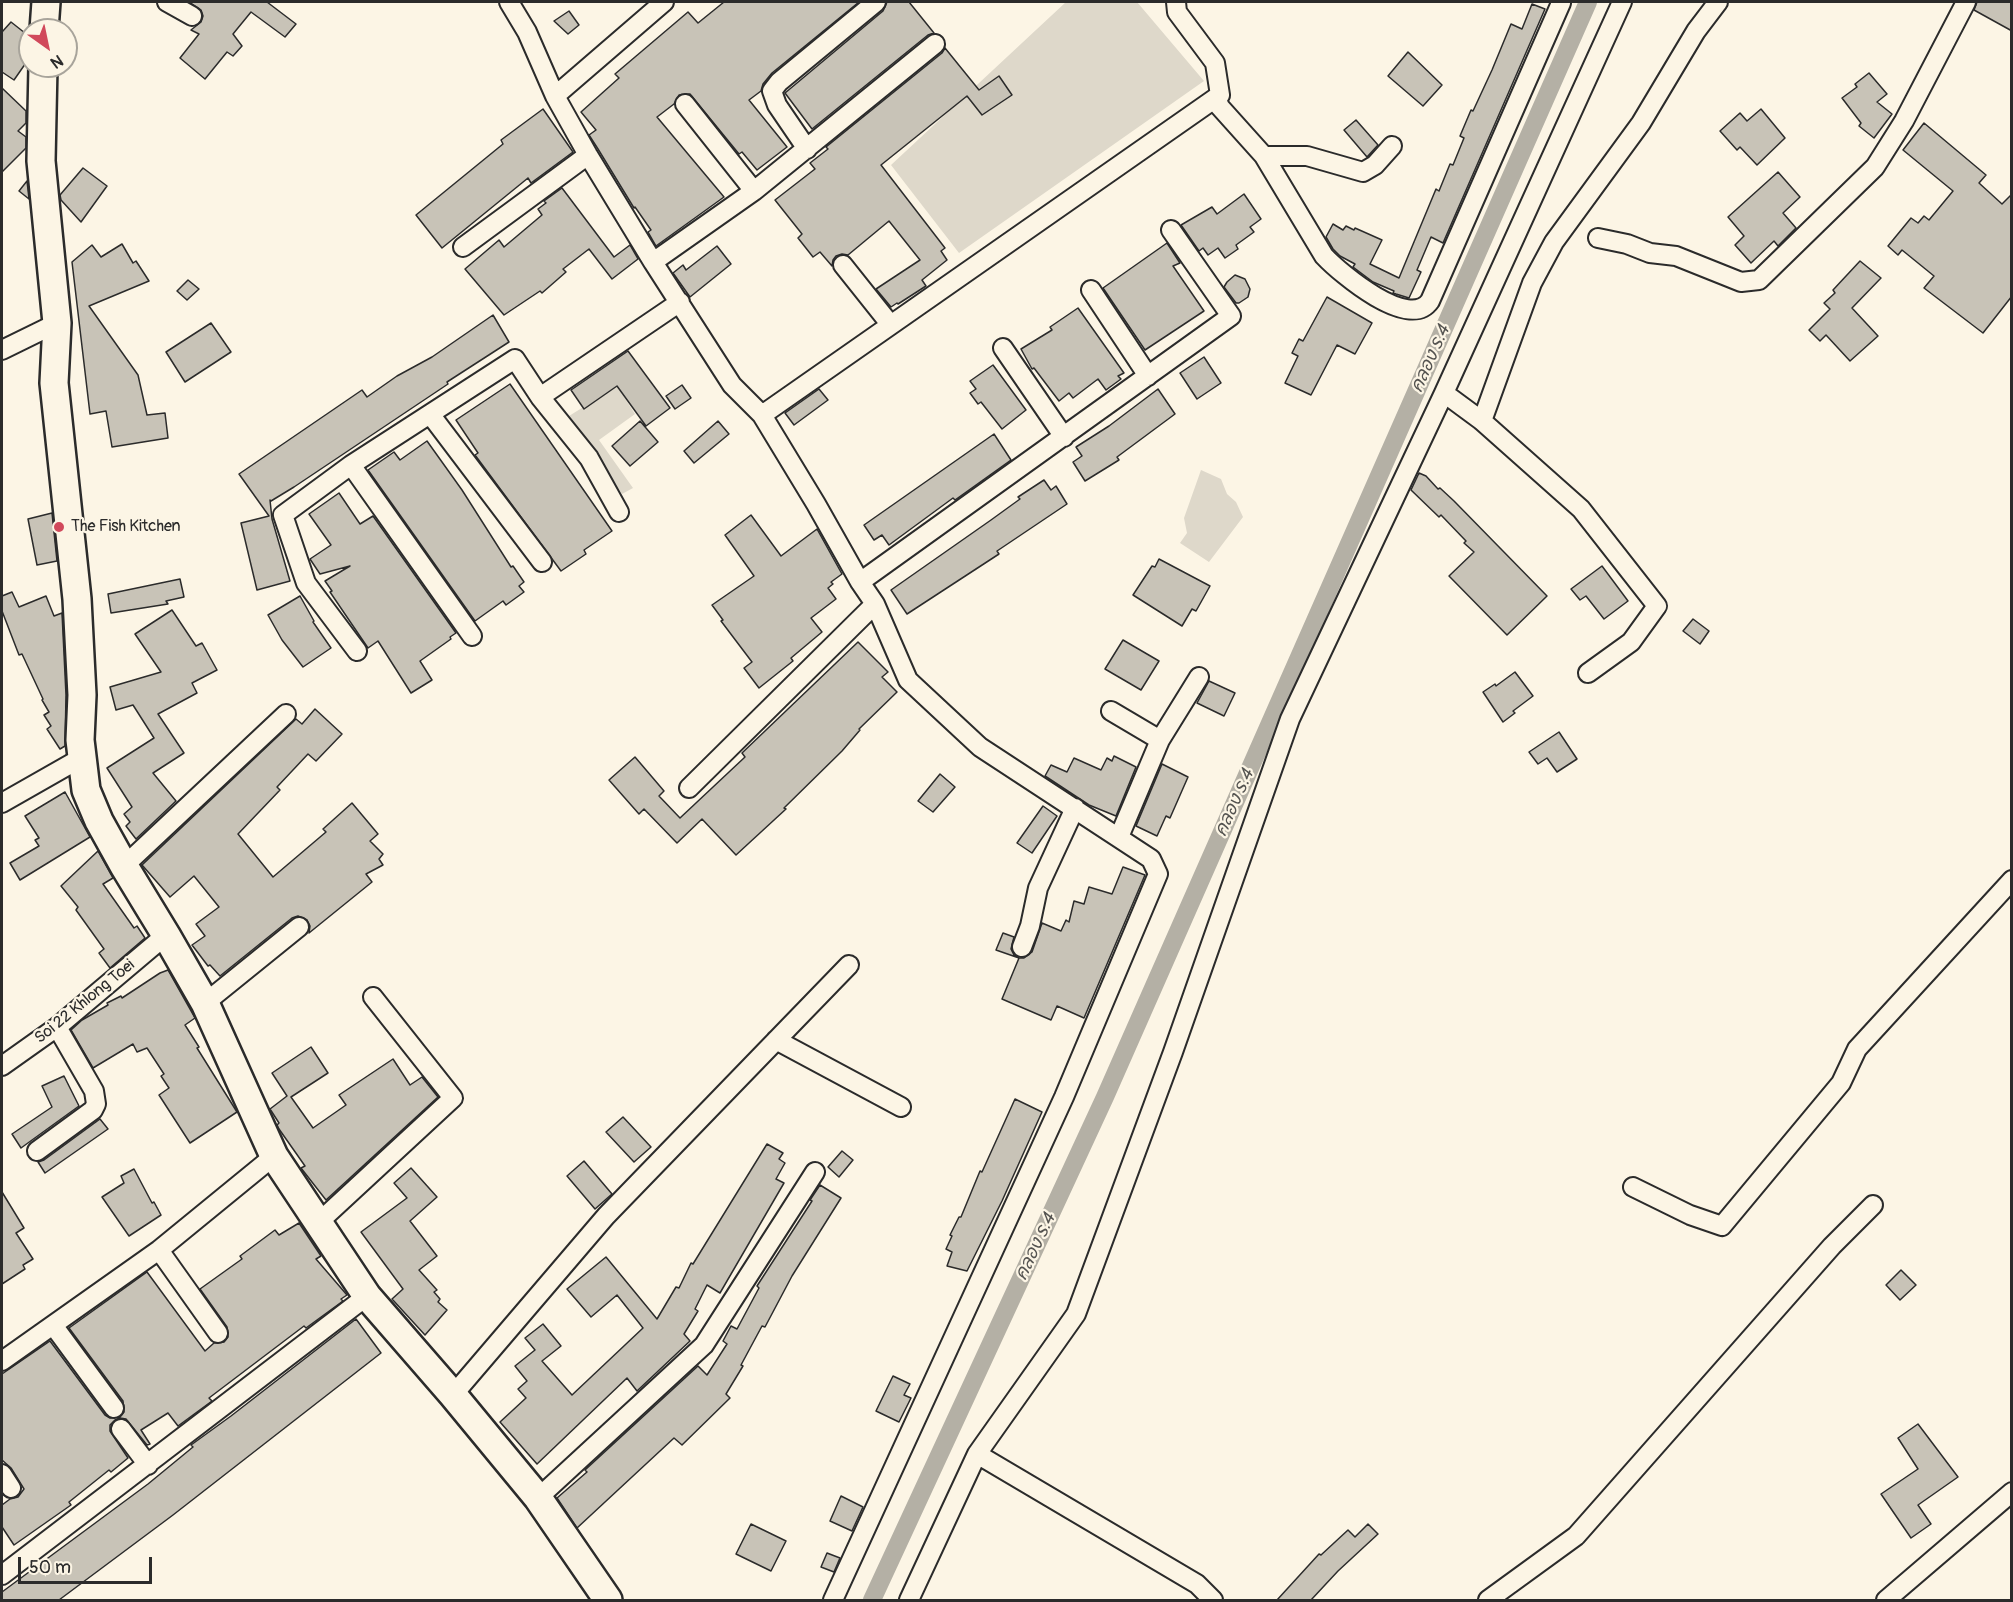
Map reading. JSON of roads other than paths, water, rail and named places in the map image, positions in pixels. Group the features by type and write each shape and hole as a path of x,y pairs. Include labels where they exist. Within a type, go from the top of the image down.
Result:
{"street":[{"path":"45,18 46,2"},
{"path":"167,2 192,16"},
{"path":"509,2 527,32 555,96 653,262 732,385 762,415 875,604 908,680 980,747 1151,859 1158,874 1064,1097 833,1600"},
{"path":"555,96 664,2"},
{"path":"807,149 777,105 772,91 779,82 876,2"},
{"path":"909,1600 977,1454 1076,1314 1173,1052 1290,719 1444,393 1622,2"},
{"path":"1482,421 1532,283 1554,242 1641,123 1696,31 1718,2"},
{"path":"1598,238 1627,244 1650,253 1676,256 1741,282 1759,280 1875,167 1904,121 1966,2"},
{"path":"1220,94 1216,98 1220,107 1264,156 1324,256 1336,269 1366,290 1399,308 1413,311 1424,307 1430,301 1561,3"},
{"path":"1181,5 1215,63 1220,94"},
{"path":"653,262 754,191 935,44"},
{"path":"43,78 41,161 57,323 54,383 77,599 82,695 81,758 86,790 99,821 124,866 205,1003 274,1156 367,1296 538,1498 608,1600"},
{"path":"762,415 1220,94"},
{"path":"685,104 754,191"},
{"path":"1264,156 1306,156 1363,172 1375,165 1392,146"},
{"path":"463,247 588,155"},
{"path":"860,582 1231,316 1171,230"},
{"path":"843,265 890,324"},
{"path":"1091,290 1148,376"},
{"path":"540,397 680,302"},
{"path":"2,350 57,323"},
{"path":"1002,348 1064,437"},
{"path":"357,651 306,583 282,515 351,465 515,359 540,397 589,458 619,512"},
{"path":"1444,393 1482,421 1581,509 1657,606 1631,642 1588,673"},
{"path":"430,414 542,562"},
{"path":"351,465 472,636"},
{"path":"688,788 875,604"},
{"path":"1119,837 1160,740 1199,677"},
{"path":"1111,711 1160,740"},
{"path":"124,866 286,714"},
{"path":"2,803 81,758"},
{"path":"1022,946 1030,926 1038,888 1075,808"},
{"path":"1633,1187 1690,1215 1722,1226 1841,1083 1857,1049 2012,880"},
{"path":"205,1003 299,927"},
{"name":"Soi 22 Khlong Toei","path":"2,1066 57,1027 166,935"},
{"path":"453,1395 606,1216 849,965"},
{"path":"319,1222 453,1098 373,997"},
{"path":"37,1151 93,1110 96,1104 94,1091 57,1027"},
{"path":"776,1040 901,1107"},
{"path":"2,1361 159,1250 274,1156"},
{"path":"538,1498 704,1345 815,1172"},
{"path":"1488,1600 1576,1536 1832,1246 1873,1205"},
{"path":"159,1250 218,1333"},
{"path":"2,1575 367,1296"},
{"path":"53,1325 114,1408"},
{"path":"121,1429 148,1465"},
{"path":"977,1454 1197,1584 1213,1600"},
{"path":"1886,1600 2012,1492"}],"waterway":[{"name":"คลอง ร.4","path":"872,1600 1105,1097 1588,2"}],"place":[{"name":"The Fish Kitchen","path":"59,527"}]}
